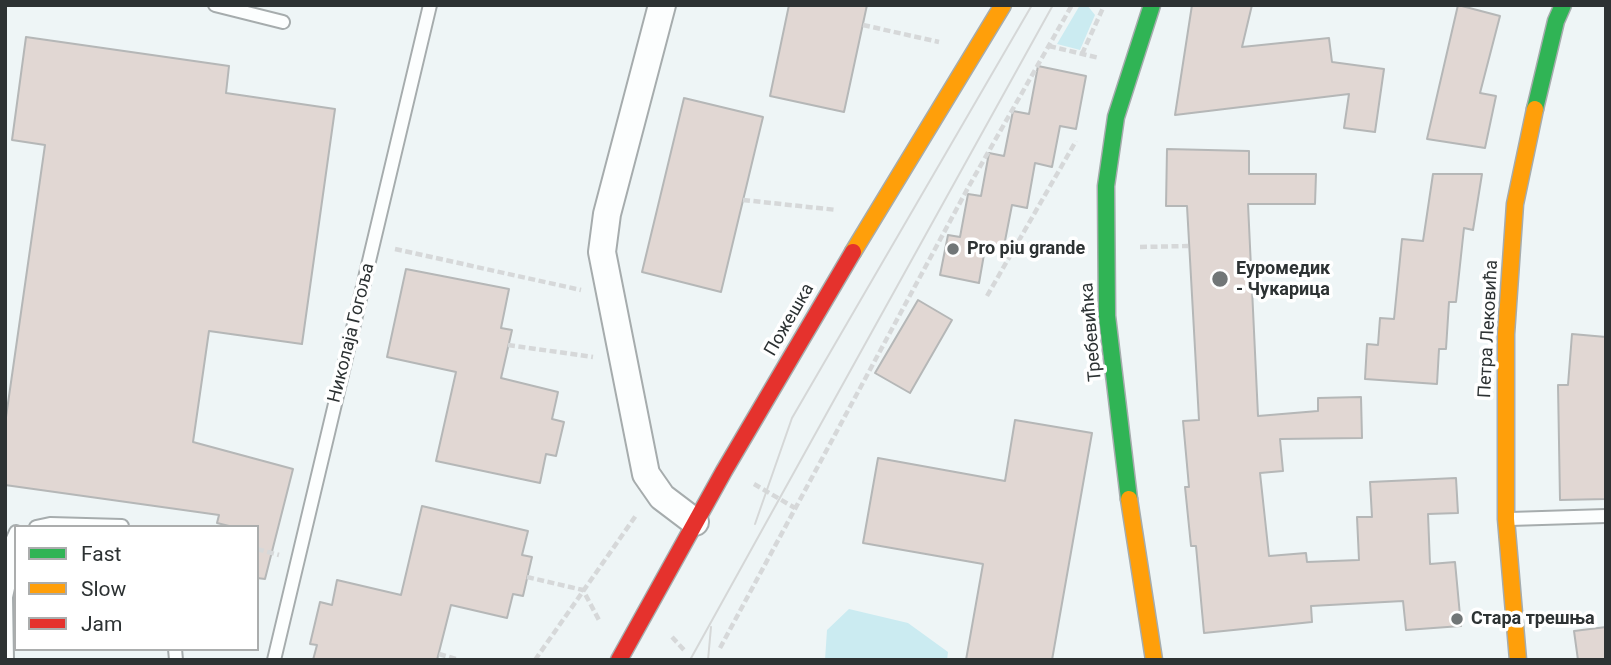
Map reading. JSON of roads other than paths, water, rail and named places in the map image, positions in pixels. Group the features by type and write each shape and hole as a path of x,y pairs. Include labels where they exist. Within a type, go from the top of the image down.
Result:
{"street":[{"path":"662,5 607,214 602,252 646,474 662,498 695,522"},
{"name":"Пожешка","path":"621,659 695,522 897,177 1003,5"},
{"name":"Требевићка","path":"1152,5 1112,138 1105,244 1107,316 1125,472 1154,660"},
{"name":"Петра Лековића","path":"1518,660 1506,519 1506,334 1516,204 1538,92 1563,5"}],"lane":[{"path":"215,5 283,22"},
{"name":"Николаја Гогоља","path":"274,660 430,5"},
{"path":"1506,519 1606,516"},
{"path":"45,525 86,525"},
{"path":"8,660 6,597 13,577 8,550 14,536"}],"tram line":[{"path":"755,524 792,418 1032,5"},
{"path":"690,660 1053,5"},
{"path":"708,660 711,627"}],"place":[{"name":"Pro piu grande","path":"953,249"},
{"name":"Еуромедик - Чукарица","path":"1220,279"},
{"name":"Стара трешња","path":"1457,619"}]}
